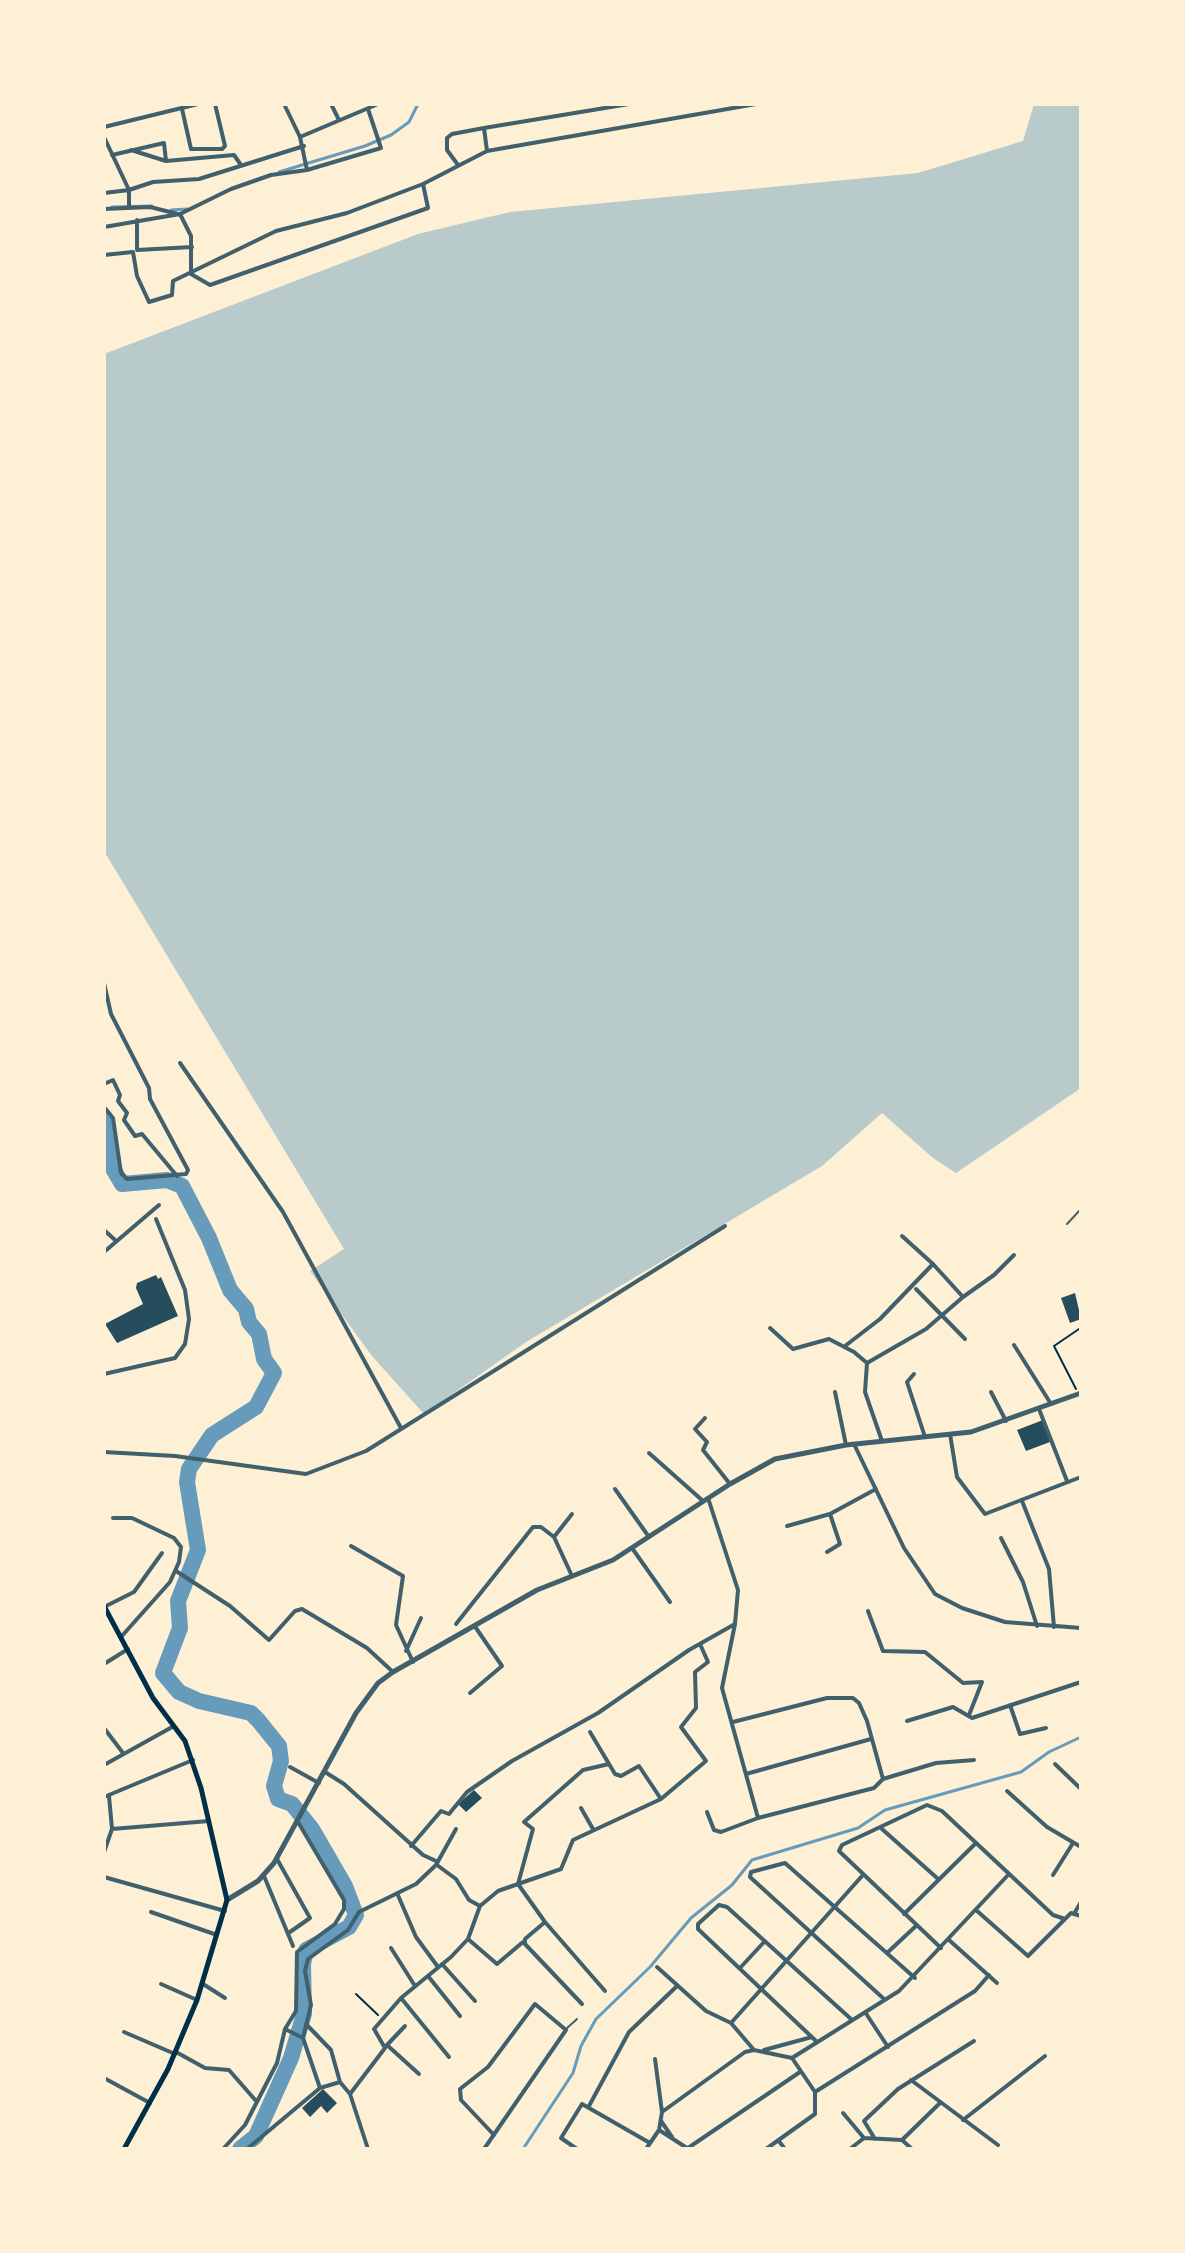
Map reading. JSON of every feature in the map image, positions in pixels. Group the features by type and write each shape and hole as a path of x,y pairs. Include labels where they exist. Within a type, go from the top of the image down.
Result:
{"main road":[{"path":"104,1606 153,1698 174,1726 193,1760 227,1900 219,1936 197,2000 175,2053 124,2149"}],"street":[{"path":"161,104 164,113"},
{"path":"104,127 198,104"},
{"path":"182,109 193,150 225,148 215,104"},
{"path":"284,104 304,146 307,170"},
{"path":"331,104 338,118"},
{"path":"300,137 336,123 338,118 378,104"},
{"path":"458,165 447,150 447,138 452,134 629,104"},
{"path":"137,220 137,276 149,302 172,295 171,282 276,231 347,213 423,184 487,151 756,104"},
{"path":"104,227 180,214 271,175 307,170 381,148 368,109"},
{"path":"484,128 487,151"},
{"path":"104,137 129,190 129,207"},
{"path":"112,155 166,144 166,161"},
{"path":"104,193 129,190 153,182 199,179 304,146"},
{"path":"131,150 166,161 234,155 241,165"},
{"path":"191,274 210,285 428,208 430,204 423,184"},
{"path":"104,209 150,207 180,214"},
{"path":"180,214 192,247 191,274"},
{"path":"104,255 192,247"},
{"path":"104,983 111,1014 149,1088 150,1099 188,1170 177,1176 127,1179 121,1173 113,1118 104,1107"},
{"path":"180,1063 283,1212 401,1428"},
{"path":"104,1084 113,1080 120,1095 118,1101 127,1113 124,1120 135,1136 142,1134 177,1176"},
{"path":"104,1252 159,1205"},
{"path":"104,1374 175,1358 185,1344 189,1319 185,1290 156,1219"},
{"path":"104,1452 175,1456 306,1474 366,1451 725,1226"},
{"path":"104,1230 115,1240"},
{"path":"902,1236 963,1297"},
{"path":"867,1363 926,1329 994,1275 1014,1255"},
{"path":"844,1347 880,1319 933,1264"},
{"path":"916,1289 965,1339"},
{"path":"770,1328 793,1349 824,1338 867,1363"},
{"path":"1014,1345 1051,1404"},
{"path":"867,1363 865,1392 882,1441"},
{"path":"914,1374 907,1382 925,1437"},
{"path":"835,1392 846,1445"},
{"path":"991,1392 1006,1421"},
{"path":"227,1900 264,1876 277,1859 362,1705 378,1683 393,1672 476,1628 537,1590 593,1570 730,1484 787,1455 950,1434 1006,1421 1080,1394"},
{"path":"1039,1409 1067,1481"},
{"path":"705,1418 695,1429 707,1442 703,1450 730,1484"},
{"path":"950,1434 957,1477 986,1514 1081,1477"},
{"path":"854,1444 904,1548 935,1594 984,1616 1037,1626 1081,1628"},
{"path":"649,1453 706,1500 735,1578 735,1624 722,1688 758,1818"},
{"path":"615,1489 649,1537"},
{"path":"787,1526 830,1514 876,1489"},
{"path":"1022,1501 1049,1569 1054,1627"},
{"path":"554,1537 572,1514"},
{"path":"827,1552 840,1544 830,1514"},
{"path":"113,1518 132,1518 174,1538 181,1547 178,1572 121,1637"},
{"path":"456,1624 533,1527 541,1527 554,1537 572,1576"},
{"path":"1001,1538 1023,1582 1037,1626"},
{"path":"351,1546 403,1576 396,1625 413,1662"},
{"path":"632,1548 670,1602"},
{"path":"104,1606 134,1592 162,1553"},
{"path":"178,1572 230,1606 244,1622 269,1640 295,1611 302,1609 367,1648 393,1672"},
{"path":"868,1611 883,1651 925,1652 963,1683 982,1682 969,1715"},
{"path":"406,1651 421,1618"},
{"path":"411,1846 441,1811 449,1814 467,1792 512,1761 598,1713 735,1624"},
{"path":"470,1693 502,1666 476,1628"},
{"path":"419,2074 373,2031 401,1998 468,1939 480,1906 498,1891 561,1869 573,1840 661,1799 706,1761 681,1727 696,1708 695,1672 708,1662 700,1644"},
{"path":"104,1664 128,1649"},
{"path":"907,1721 953,1707 978,1716 1081,1682"},
{"path":"733,1722 827,1698 853,1698 859,1703 883,1779"},
{"path":"1010,1705 1020,1734 1046,1728"},
{"path":"104,1765 174,1726"},
{"path":"104,1728 123,1753"},
{"path":"590,1732 615,1774 621,1776 639,1766 661,1799"},
{"path":"745,1774 871,1739"},
{"path":"104,1852 112,1829 106,1796 193,1760"},
{"path":"707,1812 717,1832 758,1818 874,1788 883,1779 936,1763 974,1760"},
{"path":"518,1884 533,1829 524,1822 583,1770 609,1764"},
{"path":"1055,1764 1081,1789"},
{"path":"290,1767 319,1783"},
{"path":"325,1772 344,1784 411,1846 456,1879 469,1900 480,1906"},
{"path":"1007,1791 1047,1827 1081,1847"},
{"path":"941,1948 862,1876 839,1851 842,1845 931,1805 1053,1915 1065,1919"},
{"path":"581,1808 593,1829"},
{"path":"223,2149 245,2125 277,2063 296,2011 297,1952 335,1924 344,1905 299,1820"},
{"path":"112,1829 209,1821"},
{"path":"320,2088 301,2038 311,2005 305,1971 308,1959 348,1930 359,1912 416,1884 436,1863 456,1829"},
{"path":"882,1829 937,1878"},
{"path":"1053,1875 1073,1843"},
{"path":"904,1914 937,1878 975,1844"},
{"path":"277,1859 310,1917 290,1932"},
{"path":"884,1999 750,1877 751,1872 777,1862 785,1863 915,1978"},
{"path":"792,2058 814,2039 915,1978 1009,1874"},
{"path":"264,1876 290,1932 293,1946"},
{"path":"731,2023 862,1876"},
{"path":"104,1877 226,1911"},
{"path":"518,1884 545,1922 605,1991"},
{"path":"397,1893 416,1937 475,2001"},
{"path":"976,1910 1028,1956 1075,1912 1081,1902"},
{"path":"814,2039 698,1929 698,1924 719,1905 727,1907 851,2019"},
{"path":"151,1912 219,1936"},
{"path":"1075,1912 1081,1916"},
{"path":"468,1939 497,1964 545,1922"},
{"path":"887,1953 917,1925"},
{"path":"949,1940 997,1983"},
{"path":"740,1968 765,1941"},
{"path":"524,1942 582,2004"},
{"path":"391,1948 415,1986"},
{"path":"657,1967 706,2011 731,2023 754,2050"},
{"path":"815,2092 975,1991 989,1975"},
{"path":"428,1976 460,2016"},
{"path":"161,1984 197,2000"},
{"path":"203,1984 225,1998"},
{"path":"589,2106 629,2032 676,1987"},
{"path":"401,1998 449,2057"},
{"path":"484,2149 494,2135 566,2030 533,2004 488,2067 460,2089 461,2100 494,2135"},
{"path":"865,2011 888,2047"},
{"path":"306,2024 331,2050 340,2082 350,2094 368,2149"},
{"path":"350,2094 405,2026"},
{"path":"288,2031 301,2038"},
{"path":"124,2032 205,2068 229,2070 257,2102"},
{"path":"763,2051 814,2039"},
{"path":"875,2139 864,2121 911,2080 974,2041"},
{"path":"662,2112 745,2052 763,2051 792,2058 815,2092 816,2109 812,2119 766,2149"},
{"path":"963,2120 1045,2056"},
{"path":"646,2149 659,2130 662,2112 655,2059"},
{"path":"659,2130 688,2148 800,2072"},
{"path":"104,2078 150,2103"},
{"path":"911,2080 998,2145"},
{"path":"247,2149 320,2088 340,2082"},
{"path":"902,2140 940,2103"},
{"path":"577,2149 562,2135 580,2105 589,2106 650,2143"},
{"path":"843,2113 864,2138"},
{"path":"661,2120 674,2139"},
{"path":"850,2149 864,2138 902,2140 912,2149"},
{"path":"778,2140 785,2149"}],"lane":[{"path":"1067,1224 1081,1209"},
{"path":"566,2030 577,2019"}],"path":[{"path":"1079,1329 1054,1346 1080,1394"},
{"path":"356,1994 382,2018"}],"shaded area":[{"path":"1034,104 1081,104 1081,1088 956,1173 933,1158 882,1113 822,1166 526,1342 424,1414 372,1356 310,1271 344,1249 104,851 104,354 418,234 510,212 918,173 1023,141"}],"building":[{"path":"156,1275 158,1279 161,1277 178,1316 117,1343 105,1324 143,1304 137,1283"},
{"path":"1075,1293 1081,1319 1070,1323 1061,1298"},
{"path":"1043,1420 1050,1442 1026,1451 1017,1430"},
{"path":"474,1790 482,1798 466,1812 458,1804"},
{"path":"323,2089 337,2103 327,2113 321,2106 310,2117 302,2108"}],"waterway":[{"path":"279,172 391,135 409,122 418,104"},
{"path":"112,207 152,206"},
{"path":"171,210 187,209"},
{"path":"104,1118 112,1167 122,1184 167,1180 182,1186 209,1238 230,1290 246,1309 249,1322 259,1334 264,1359 274,1373 256,1407 212,1435 189,1469 187,1482 198,1550 178,1601 180,1628 163,1673 179,1692 199,1701 251,1713 279,1746 281,1761 274,1786 278,1799 292,1804 312,1829 345,1886 356,1915 349,1927 306,1950 303,1964 304,2014 291,2058 256,2136 240,2149"},
{"path":"523,2149 573,2073 581,2046 596,2019 650,1967 691,1918 732,1885 752,1860 858,1828 885,1810 1021,1772 1049,1752 1081,1737"}]}
